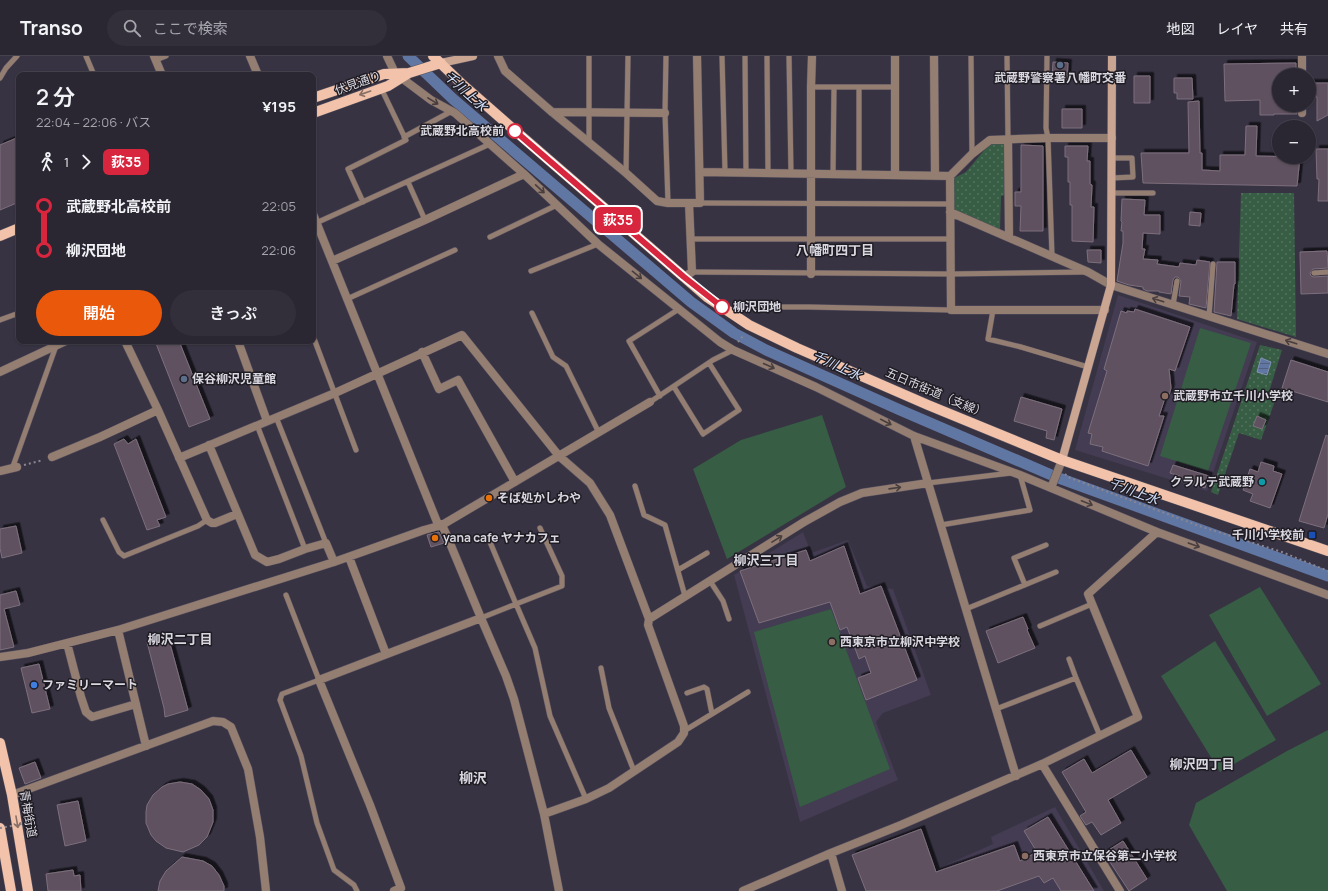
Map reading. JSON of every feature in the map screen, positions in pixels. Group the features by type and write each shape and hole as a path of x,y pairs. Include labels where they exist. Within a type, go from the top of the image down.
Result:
{"main road":[{"name":"五日市街道（支線）","path":"433,56 474,94 688,275 728,312 754,328 928,405 1062,460 1328,551"},
{"name":"伏見通り","path":"316,112 388,86 402,75 441,63"},
{"name":"伏見通り","path":"316,97 384,74 402,75"},
{"path":"0,236 16,229"},
{"name":"青梅街道","path":"0,743 4,779 12,795 28,891"},
{"path":"0,828 3,864 11,891"}],"street":[{"path":"250,56 257,72"},
{"path":"387,56 402,75 431,100 452,111 524,174 598,244 720,342 733,350 816,387 914,436 1017,474 1158,532 1328,595"},
{"name":"伏見通り","path":"441,63 473,56"},
{"path":"498,56 505,71 657,201 668,203 700,203 697,56"},
{"path":"810,274 812,56"},
{"path":"895,56 895,175"},
{"path":"934,56 935,175"},
{"path":"1051,488 1062,460 1111,285 1112,56"},
{"path":"1302,56 1302,68"},
{"path":"155,58 161,72"},
{"path":"552,112 665,113"},
{"path":"1105,310 951,310 950,176 972,154 990,140 1112,138"},
{"path":"1008,139 1009,237"},
{"path":"700,172 950,176"},
{"path":"332,262 524,174"},
{"path":"688,275 690,239 689,203"},
{"path":"950,208 1009,237 1088,272 1111,285 1328,354"},
{"path":"316,226 332,262 437,522 442,525 447,536 506,676 514,699 544,814 559,891"},
{"path":"179,458 334,393 462,335 559,456 590,483 610,515 650,619"},
{"path":"125,344 158,410 207,520 215,523 237,514"},
{"path":"239,344 267,421"},
{"path":"0,372 56,345"},
{"path":"422,352 439,389 458,380 515,482"},
{"path":"0,657 28,652 118,630 334,562 442,525 650,402"},
{"path":"52,457 158,410"},
{"path":"914,436 1016,776"},
{"path":"209,445 255,555 267,562 326,543 334,562"},
{"path":"0,471 14,468"},
{"path":"544,814 586,799 609,788 678,742 684,733 684,726 648,625 650,619 804,522 840,502 862,493 928,483"},
{"path":"743,891 1016,776 1138,717 1088,594 1158,532"},
{"path":"349,557 386,654"},
{"path":"394,891 401,888 370,805 319,680 481,618"},
{"path":"118,630 146,746"},
{"path":"67,643 86,712 92,716 136,704"},
{"path":"12,795 213,720 223,722 231,727 248,769 260,837 266,891"},
{"path":"1042,764 1120,891"},
{"path":"831,853 842,891"}],"lane":[{"path":"0,78 6,68 17,56"},
{"path":"86,56 93,72"},
{"path":"155,58 166,56"},
{"path":"589,56 589,142"},
{"path":"626,173 628,56"},
{"path":"666,56 665,113 668,203"},
{"path":"722,56 725,172"},
{"path":"745,56 746,173"},
{"path":"767,56 768,173"},
{"path":"789,56 791,173"},
{"path":"971,56 972,154"},
{"path":"1007,56 1008,139"},
{"path":"1047,56 1046,128 1048,138 1052,256"},
{"path":"811,87 895,87"},
{"path":"833,174 834,87"},
{"path":"859,87 859,174"},
{"path":"363,202 348,169 406,140 380,88"},
{"path":"404,136 452,111"},
{"path":"316,224 490,144"},
{"path":"1112,158 1132,158 1133,178 1112,178"},
{"path":"408,182 425,220"},
{"path":"1112,193 1153,193"},
{"path":"700,203 811,203 950,208"},
{"path":"490,237 557,205"},
{"path":"690,239 950,239"},
{"path":"531,271 598,244"},
{"path":"347,299 455,250"},
{"path":"1209,316 1213,264"},
{"path":"688,275 1088,272"},
{"path":"1314,273 1328,272"},
{"path":"1174,305 1177,281"},
{"path":"728,312 751,307 951,310"},
{"path":"660,396 629,341 679,309"},
{"path":"993,310 988,339 1088,367"},
{"path":"532,313 553,357 566,366 599,433"},
{"path":"0,320 16,314"},
{"path":"316,344 356,450"},
{"path":"14,468 56,345"},
{"path":"650,402 709,363 733,350"},
{"path":"674,387 703,434 738,410 709,363"},
{"path":"276,417 326,543"},
{"path":"257,425 305,549"},
{"path":"928,483 1017,474 1030,510 941,525"},
{"path":"635,486 644,515 665,525 685,596"},
{"path":"103,520 119,552 124,556 198,526 207,520"},
{"path":"481,618 562,586 562,576 540,528"},
{"path":"490,542 535,648 550,716 586,799"},
{"path":"1025,585 1014,558 1046,545"},
{"path":"678,570 707,553"},
{"path":"966,609 1056,572"},
{"path":"710,581 723,601 729,619"},
{"path":"286,595 319,680 282,694 280,700 301,756 317,823 334,870 354,885 357,891"},
{"path":"1040,626 1092,604"},
{"path":"1069,659 1100,736"},
{"path":"601,668 609,708 634,771"},
{"path":"996,710 1076,678"},
{"path":"686,693 704,686 707,689 712,714"},
{"path":"684,731 748,692"}],"path":[{"path":"14,468 52,457"},
{"path":"1065,473 1068,477 1195,524 1282,552 1328,571"},
{"path":"0,828 28,823"}],"shaded area":[{"name":"武蔵野市立千川小学校","path":"1118,295 1257,342 1207,491 1075,450"},
{"name":"西東京市立柳沢中学校","path":"803,532 811,553 848,540 867,586 893,589 931,695 883,713 876,722 898,780 800,822 734,575"},
{"name":"西東京市立保谷第二小学校","path":"1055,807 1104,891 947,891 939,868 993,844 991,837"}],"green space":[{"path":"1006,141 1006,195 1001,196 1000,230 953,211 954,178 966,172 991,142"},
{"path":"1241,193 1294,193 1296,337 1237,319"},
{"path":"1200,328 1251,343 1208,471 1160,456"},
{"path":"1260,345 1282,350 1268,395 1276,398 1261,440 1239,433 1218,495 1211,492"},
{"path":"822,415 846,487 727,559 693,469 741,440"},
{"path":"1260,587 1321,684 1267,716 1209,615"},
{"path":"831,609 890,769 800,807 754,632"},
{"path":"1215,641 1276,740 1220,772 1161,676"},
{"path":"1328,730 1328,891 1227,891 1189,825 1196,803 1287,751"}],"water":[{"path":"1261,358 1271,362 1267,375 1257,372"}],"building":[{"path":"1053,62 1068,63 1067,80 1052,79"},
{"path":"1296,63 1296,68 1272,68 1272,112 1297,112 1297,114 1260,115 1260,100 1225,101 1224,64"},
{"path":"1134,76 1150,76 1150,103 1134,103"},
{"path":"1174,78 1192,78 1193,99 1177,99 1177,93 1174,93"},
{"path":"1316,83 1328,83 1328,115 1317,121"},
{"path":"1199,101 1200,153 1202,153 1202,170 1220,171 1220,155 1245,155 1246,126 1257,126 1256,156 1272,156 1272,164 1299,164 1297,186 1143,183 1141,153 1189,153 1188,102"},
{"path":"1062,109 1082,109 1082,128 1062,128"},
{"path":"16,138 16,203 0,210 0,145"},
{"path":"1021,145 1043,146 1043,231 1020,231 1021,206 1015,206 1015,192 1021,192"},
{"path":"1065,146 1088,146 1087,161 1090,161 1090,184 1092,185 1091,207 1094,207 1093,242 1072,241 1072,205 1070,205 1068,157 1065,157"},
{"path":"1316,149 1328,149 1328,201 1318,201 1319,179 1317,179"},
{"path":"1122,199 1145,200 1144,215 1160,215 1160,234 1143,233 1142,249 1145,249 1143,259 1158,260 1157,264 1179,267 1180,263 1196,265 1197,260 1210,262 1206,308 1189,304 1190,297 1179,296 1181,281 1178,277 1175,277 1173,280 1171,294 1159,291 1147,291 1143,289 1143,287 1117,281 1123,243 1123,231 1121,231"},
{"path":"1190,212 1201,213 1200,226 1189,225"},
{"path":"1087,250 1101,250 1101,263 1088,262"},
{"path":"1327,251 1328,268 1313,269 1310,273 1311,276 1314,277 1328,276 1328,293 1301,294 1300,252"},
{"path":"1217,262 1235,262 1235,284 1231,316 1214,312"},
{"path":"1135,309 1190,327 1175,371 1169,369 1171,388 1169,395 1165,398 1159,416 1164,416 1148,466 1102,451 1103,447 1090,444 1092,434 1088,433 1107,371 1104,369 1121,311 1127,313 1127,311 1134,312"},
{"path":"156,344 180,344 210,419 189,427"},
{"path":"1291,360 1328,372 1328,402 1282,388"},
{"path":"1021,397 1062,409 1054,440 1046,438 1047,431 1014,421"},
{"path":"1257,416 1266,420 1262,429 1253,426"},
{"path":"1326,435 1328,436 1328,514 1324,528 1299,521"},
{"path":"124,439 128,444 136,439 166,517 157,520 160,526 147,530 114,444"},
{"name":"クラルテ武蔵野","path":"1261,462 1274,466 1273,471 1282,474 1270,508 1250,501 1253,494 1243,490 1250,469 1258,472"},
{"path":"1173,465 1209,476 1205,488 1179,480 1180,476 1170,473"},
{"path":"16,526 22,553 2,558 0,548 0,529"},
{"name":"yana cafe ヤナカフェ","path":"439,532 444,543 431,547 427,535"},
{"path":"844,546 860,594 881,586 917,680 866,700 858,678 871,673 865,656 859,659 847,627 840,630 830,602 759,623 740,571 806,550 810,561"},
{"path":"16,591 20,605 4,609 14,647 0,650 0,595"},
{"path":"1023,617 1035,648 998,663 986,631"},
{"path":"159,639 161,642 169,640 188,710 165,717 147,642"},
{"path":"39,664 50,709 32,713 21,668"},
{"path":"1131,750 1147,777 1108,800 1121,823 1101,835 1092,822 1086,825 1080,816 1086,812 1062,772 1084,759 1092,773"},
{"path":"35,762 41,778 25,784 19,768"},
{"path":"180,782 192,784 201,790 209,799 213,810 213,822 207,837 199,845 183,852 166,848 156,841 151,835 146,823 147,805 153,795 168,784"},
{"path":"78,801 86,841 65,846 57,805"},
{"path":"1048,817 1094,891 1061,891 1053,878 1044,883 1039,876 997,891 866,891 852,855 921,829 936,872 1014,845 1020,861 1037,852 1024,831"},
{"path":"1123,841 1147,879 1129,891 1104,853"},
{"path":"182,857 203,861 212,866 219,875 224,886 224,891 158,891 160,881 166,871"},
{"path":"73,870 74,876 80,875 81,891 48,891 46,874"}],"waterway":[{"name":"千川上水","path":"408,56 453,99 691,302 734,333 766,350 900,410 1056,477 1328,576"}],"bus line":[{"name":"荻35","path":"515,131 684,277 722,307"}],"place":[{"name":"武蔵野警察署八幡町交番","path":"1060,65"},
{"name":"武蔵野北高校前","path":"515,131"},
{"name":"柳沢団地","path":"722,307"},
{"name":"保谷柳沢児童館","path":"184,379"},
{"name":"武蔵野市立千川小学校","path":"1165,396"},
{"name":"クラルテ武蔵野","path":"1262,482"},
{"name":"そば処かしわや","path":"489,498"},
{"name":"千川小学校前","path":"1312,535"},
{"name":"yana cafe ヤナカフェ","path":"435,538"},
{"name":"西東京市立柳沢中学校","path":"832,642"},
{"name":"ファミリーマート","path":"34,685"},
{"name":"西東京市立保谷第二小学校","path":"1025,856"}],"district":[{"name":"八幡町四丁目","path":"835,250"},
{"name":"柳沢三丁目","path":"766,560"},
{"name":"柳沢二丁目","path":"180,639"},
{"name":"柳沢四丁目","path":"1202,764"},
{"name":"柳沢","path":"473,778"}]}
